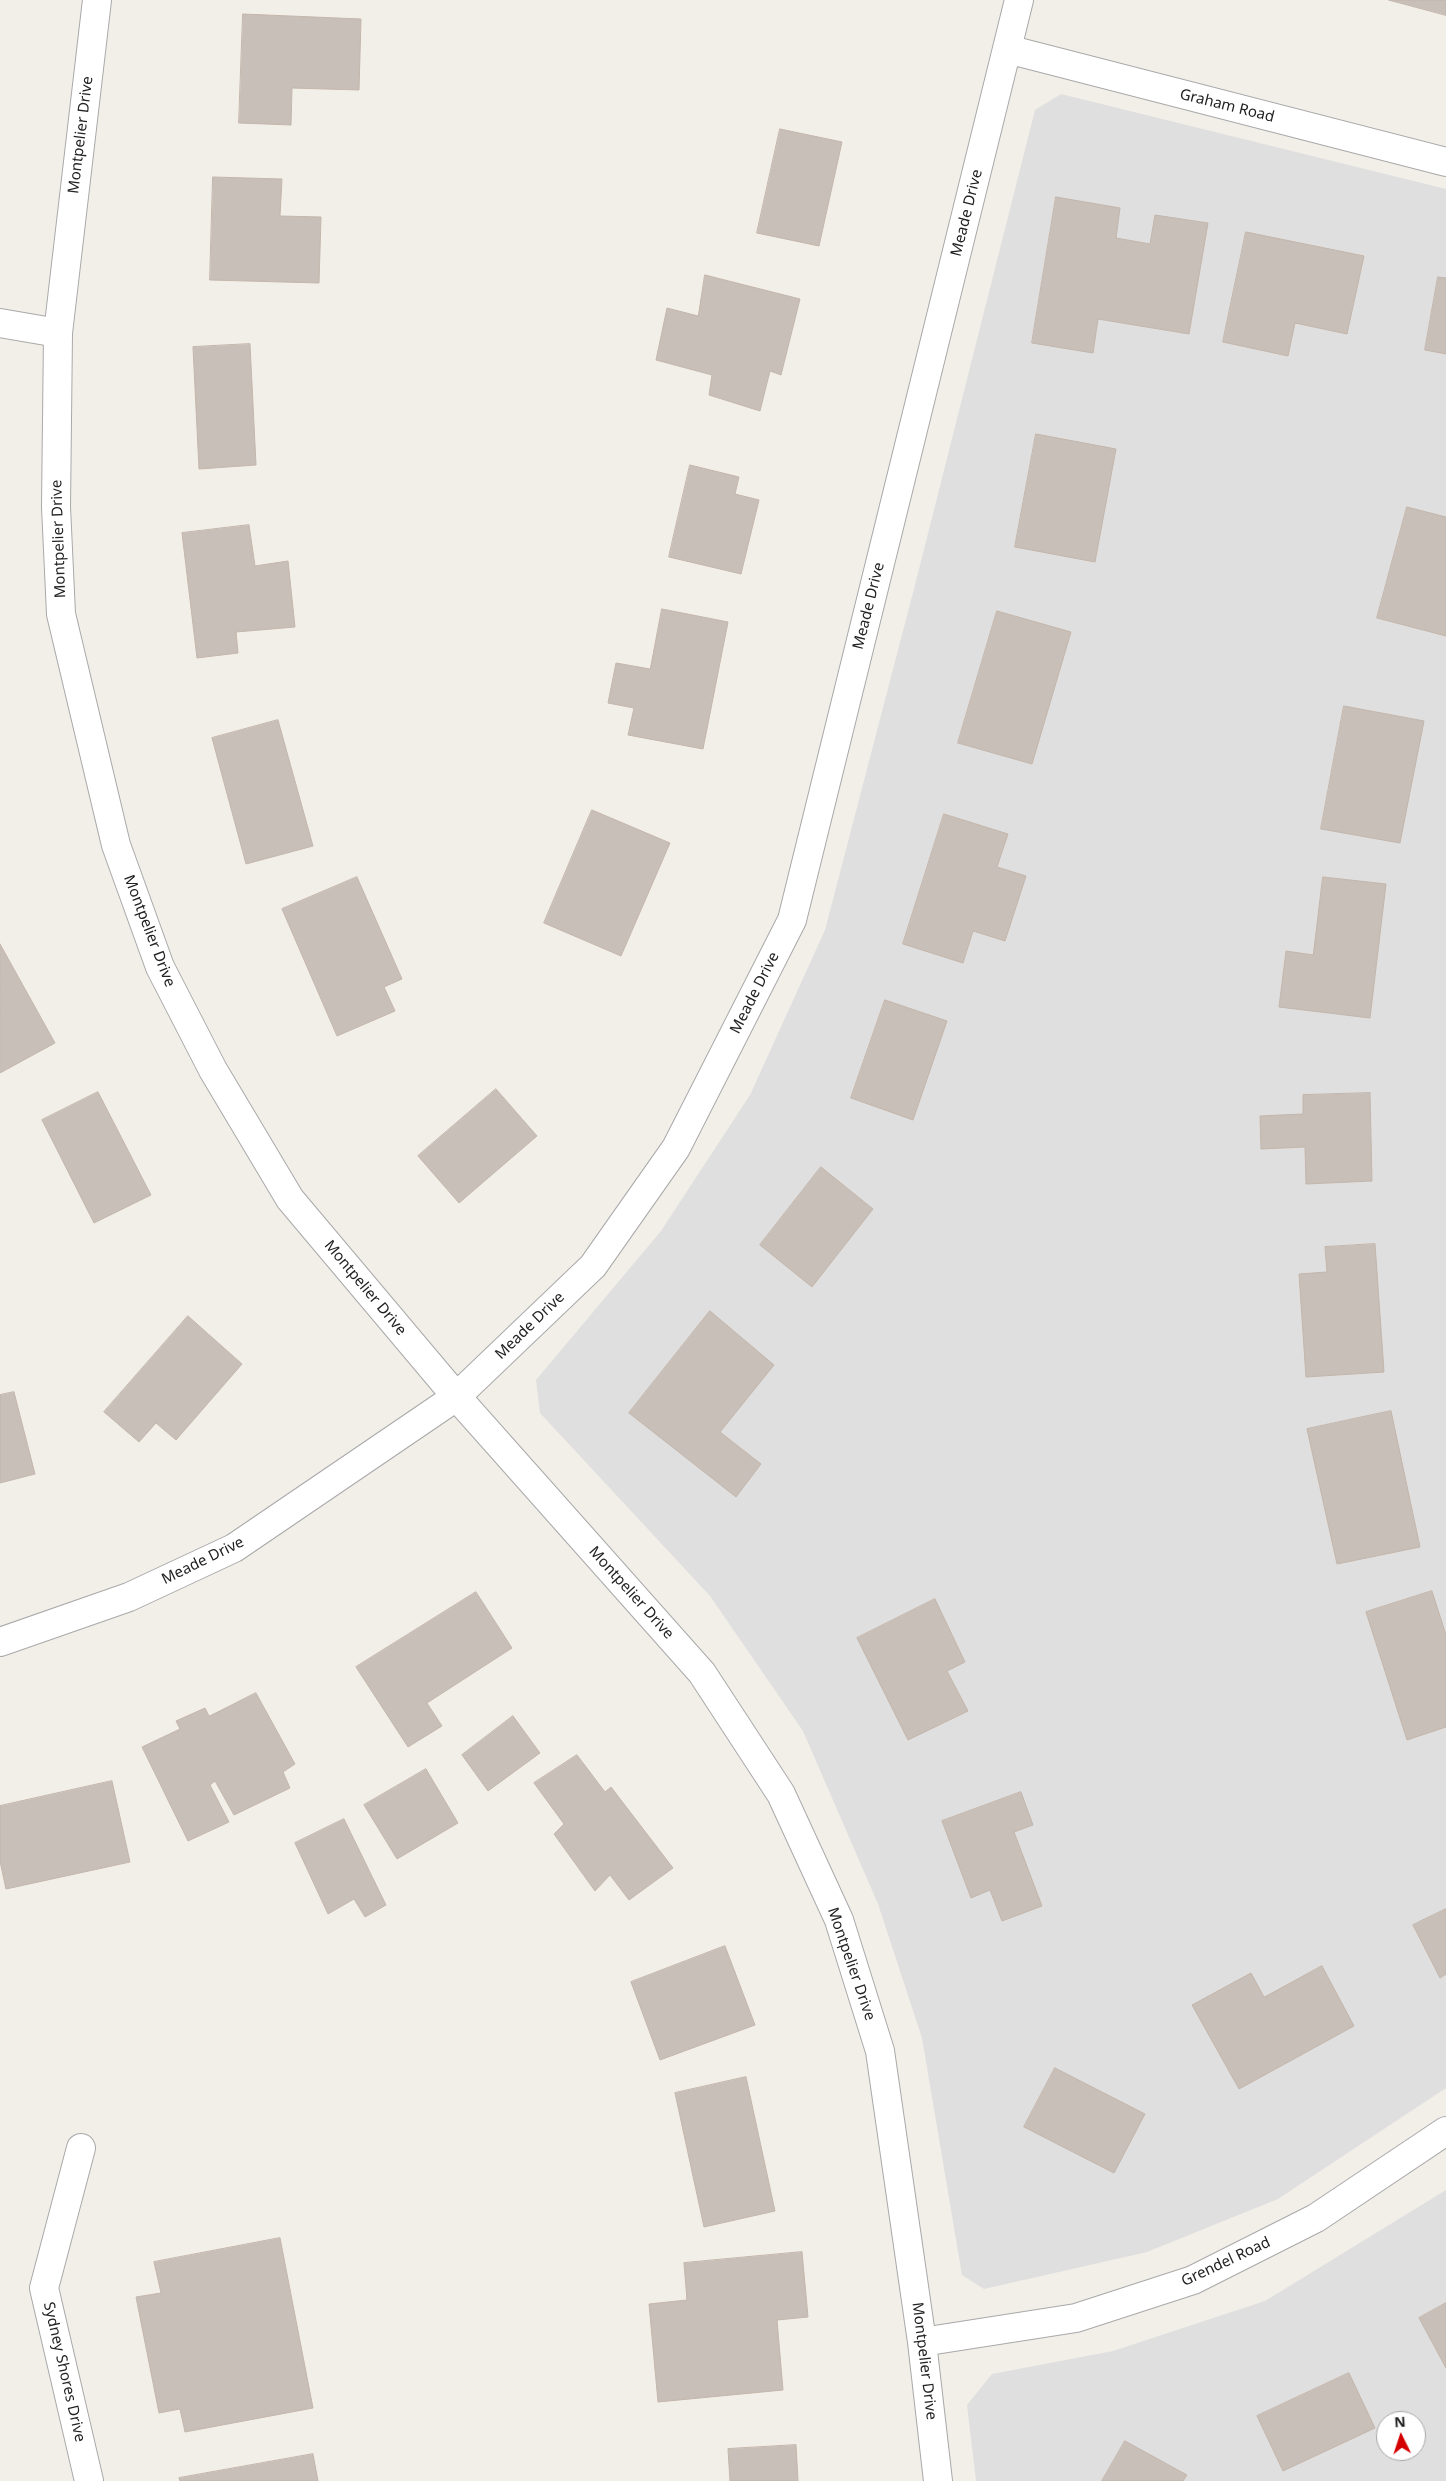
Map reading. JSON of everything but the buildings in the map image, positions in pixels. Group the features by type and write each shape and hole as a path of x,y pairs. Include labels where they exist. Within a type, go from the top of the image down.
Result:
{"street":[{"name":"Montpelier Drive","path":"97,0 58,333 56,506 61,614 116,845 160,967 213,1070 290,1199 456,1397 702,1673 782,1794 839,1920 880,2051 922,2342 938,2481"},
{"name":"Meade Drive","path":"0,1642 129,1597 234,1548 456,1397 593,1266 670,1156 792,920 1019,0"},
{"name":"Graham Road","path":"1007,49 1446,162"},
{"path":"0,323 58,333"},
{"name":"Grendel Road","path":"922,2342 1076,2318 1193,2280 1316,2218 1446,2131"},
{"name":"Sydney Shores Drive","path":"81,2148 44,2288 89,2481"}],"shaded area":[{"path":"1061,94 1446,189 1446,2088 1278,2199 1147,2252 984,2289 962,2275 922,2038 878,1904 803,1731 710,1596 540,1413 536,1380 661,1231 750,1095 825,930 916,581 1035,110"},
{"path":"1446,2190 1446,2481 976,2481 967,2405 992,2374 1113,2351 1265,2301"}]}
